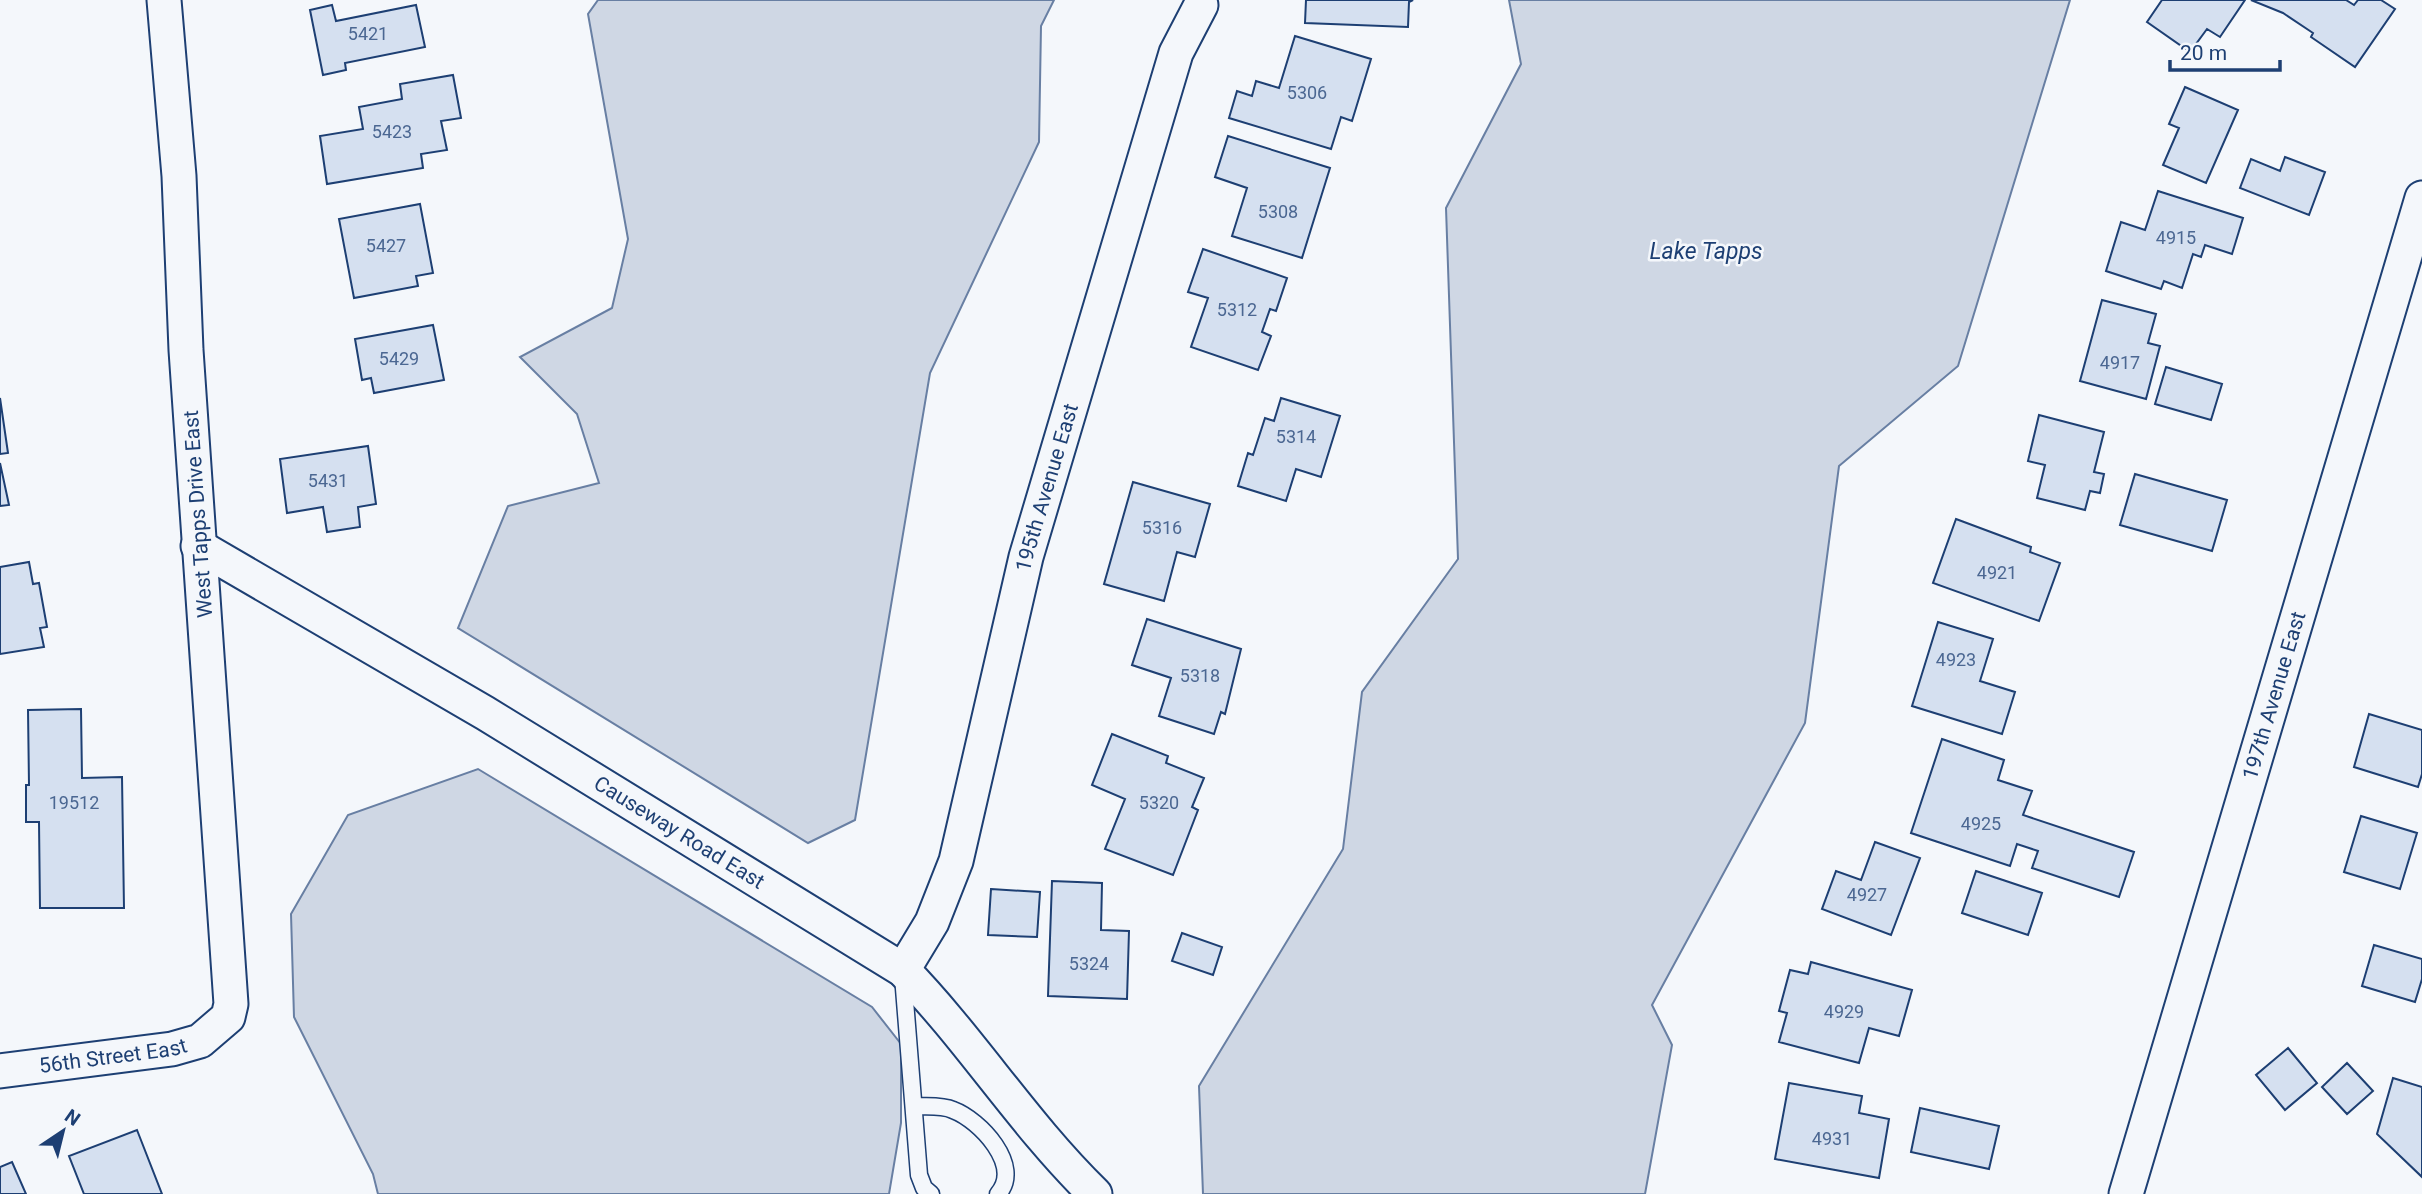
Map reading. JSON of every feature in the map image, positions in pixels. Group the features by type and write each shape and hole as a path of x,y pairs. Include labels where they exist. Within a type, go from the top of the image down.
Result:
{"street":[{"name":"West Tapps Drive East","path":"164,0 179,176 198,546 210,668 215,795 231,1004 228,1017 220,1024"},
{"name":"195th Avenue East","path":"903,970 932,922 956,861 1026,557 1176,53 1201,5"},
{"name":"197th Avenue East","path":"2126,1194 2422,198"},
{"name":"Causeway Road East","path":"198,546 485,713 903,970 946,1015 1036,1131 1095,1194"},
{"name":"56th Street East","path":"0,1071 172,1049 200,1041 220,1024"}],"lane":[{"path":"903,970 919,1175 924,1188 931,1194"},
{"path":"915,1106 952,1109 970,1119 1003,1155 1006,1178 998,1194"}],"water":[{"path":"598,0 1054,0 1041,26 1039,142 930,373 855,820 808,843 458,628 508,506 599,483 577,414 520,357 612,308 628,239 588,14"},
{"name":"Lake Tapps","path":"1509,0 2070,0 1958,366 1839,466 1805,723 1652,1005 1672,1045 1645,1194 1203,1194 1199,1086 1343,849 1362,692 1458,559 1446,208 1521,64"},
{"path":"478,769 872,1007 901,1044 901,1123 889,1194 378,1194 373,1174 294,1017 291,914 348,815"}],"building":[{"path":"1306,0 1413,0 1409,2 1408,27 1305,23"},
{"path":"2162,0 2245,0 2220,37 2207,29 2190,52 2147,22"},
{"path":"2251,0 2346,0 2354,5 2358,0 2381,0 2395,9 2355,67 2311,37 2313,33 2283,13"},
{"path":"332,5 336,21 416,5 425,47 345,63 346,70 323,75 310,10"},
{"path":"1295,36 1371,59 1352,121 1341,117 1331,149 1229,118 1237,91 1252,96 1256,81 1279,88"},
{"path":"453,75 461,118 441,121 447,150 421,154 423,168 327,184 320,136 363,129 359,107 402,99 400,84"},
{"path":"2185,87 2238,110 2206,183 2163,165 2179,128 2169,124"},
{"path":"1228,136 1330,168 1302,258 1232,236 1247,188 1215,177"},
{"path":"2285,157 2325,172 2309,215 2240,188 2251,159 2280,171"},
{"path":"2158,191 2243,218 2232,254 2205,245 2201,257 2193,254 2182,288 2164,281 2161,289 2106,271 2121,222 2145,230"},
{"path":"420,204 433,273 416,276 418,286 354,298 339,219"},
{"path":"1203,249 1287,278 1276,311 1270,309 1262,332 1271,336 1258,370 1191,347 1208,298 1188,292"},
{"path":"2102,300 2156,314 2148,343 2160,346 2146,399 2080,381"},
{"path":"433,325 444,380 374,393 371,378 362,380 355,339"},
{"path":"2166,367 2222,384 2211,420 2155,404"},
{"path":"0,398 8,453 0,454"},
{"path":"1281,398 1340,416 1321,477 1296,469 1286,501 1238,486 1248,453 1253,455 1265,418 1274,421"},
{"path":"2039,415 2104,432 2094,472 2104,474 2100,493 2090,491 2085,510 2037,498 2045,465 2028,461"},
{"path":"368,446 376,504 358,507 360,527 327,532 323,507 287,513 280,459"},
{"path":"0,463 9,505 0,506"},
{"path":"2135,474 2227,500 2212,551 2120,525"},
{"path":"1133,482 1210,504 1195,557 1177,552 1164,601 1104,584"},
{"path":"1956,519 2031,547 2030,552 2060,563 2039,621 1933,583"},
{"path":"29,562 33,584 39,583 47,627 40,628 44,647 0,654 0,567"},
{"path":"1147,619 1241,649 1225,714 1221,712 1214,734 1159,716 1171,678 1132,665"},
{"path":"1938,622 1993,639 1980,681 2015,692 2002,734 1912,706"},
{"path":"81,709 82,778 122,777 124,908 40,908 39,822 26,822 26,785 29,785 28,710"},
{"path":"2369,714 2422,730 2422,774 2418,787 2354,767"},
{"path":"1112,734 1168,756 1166,763 1204,778 1192,807 1198,810 1173,875 1105,849 1125,799 1092,785"},
{"path":"1942,739 2004,760 1998,780 2032,791 2023,815 2134,852 2119,897 2032,868 2038,851 2017,844 2010,866 1911,833"},
{"path":"2361,816 2417,833 2400,889 2344,872"},
{"path":"1875,842 1920,858 1891,935 1822,909 1836,871 1861,880"},
{"path":"1976,871 2042,893 2028,935 1962,913"},
{"path":"1052,881 1102,883 1101,930 1129,931 1127,999 1048,996"},
{"path":"991,889 1040,892 1037,937 988,935"},
{"path":"1182,933 1222,947 1213,975 1172,961"},
{"path":"2374,945 2422,959 2422,979 2415,1002 2362,986"},
{"path":"1811,962 1912,990 1899,1036 1869,1028 1859,1063 1779,1042 1787,1013 1779,1011 1790,970 1808,974"},
{"path":"2288,1048 2317,1083 2285,1110 2256,1075"},
{"path":"2347,1063 2373,1091 2347,1114 2322,1087"},
{"path":"2393,1078 2422,1087 2422,1177 2377,1134"},
{"path":"1789,1083 1862,1096 1859,1113 1889,1119 1879,1178 1775,1159"},
{"path":"1920,1108 1999,1126 1989,1169 1911,1152"},
{"path":"137,1130 162,1194 84,1194 69,1156"},
{"path":"12,1162 26,1194 0,1194 0,1167"}]}
